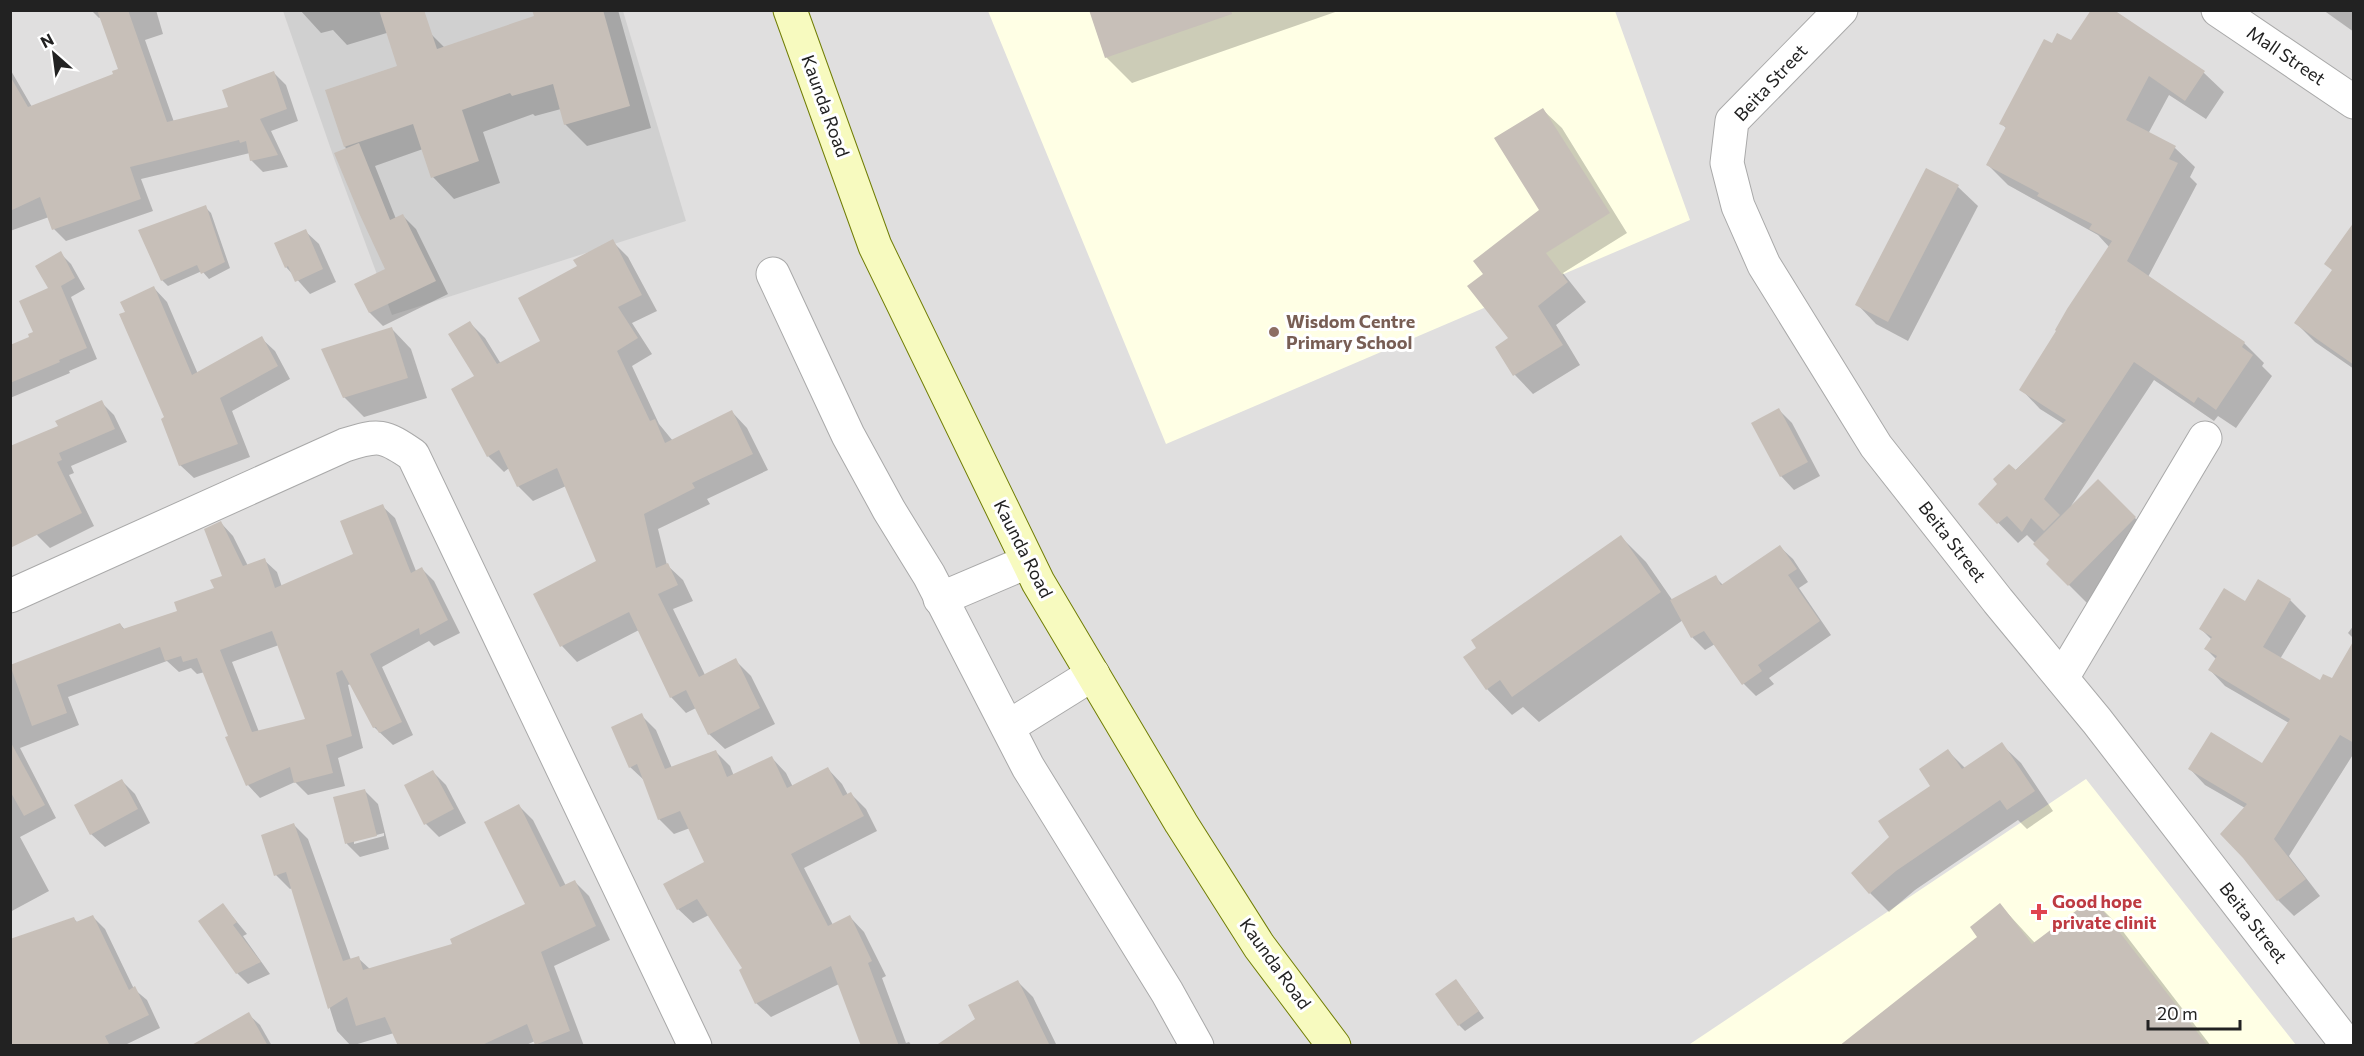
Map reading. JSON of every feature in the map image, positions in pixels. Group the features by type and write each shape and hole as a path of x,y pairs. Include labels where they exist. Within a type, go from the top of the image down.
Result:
{"main road":[{"name":"Kaunda Road","path":"790,10 875,246 1027,562 1181,823 1259,946 1334,1046"}],"street":[{"name":"Beita Street","path":"1840,10 1732,121 1727,163 1738,206 1764,265 1876,446 2348,1033"},
{"name":"Mall Street","path":"2218,10 2354,102"},
{"path":"773,274 848,435 889,510 929,575 1028,767 1167,992 1197,1046"},
{"path":"10,596 185,515 345,445 368,437 389,439 413,455 695,1046"},
{"path":"2062,678 2205,438"},
{"path":"940,599 1027,562"},
{"path":"1008,727 1093,674"}],"shaded area":[{"path":"11,11 2353,11 2353,1045 11,1045"},
{"path":"283,11 623,11 686,221 392,315"},
{"name":"Wisdom Centre Primary School","path":"988,11 1615,11 1690,220 1166,444"},
{"name":"Good hope private clinit","path":"2086,779 2296,1045 1687,1046"}],"building":[{"path":"97,10 128,10 167,122 228,107 222,90 274,71 287,109 260,119 278,155 250,161 246,141 240,143 239,140 130,167 141,199 52,230 40,197 10,211 10,76 28,107 113,74 112,71 118,69"},
{"path":"379,10 424,10 437,49 534,16 532,10 603,10 630,106 564,125 553,84 512,96 510,93 462,110 479,161 431,178 413,124 344,147 325,90 397,66"},
{"path":"1089,10 1231,10 1232,14 1105,58"},
{"path":"2091,10 2114,10 2205,71 2185,101 2149,76 2126,120 2176,146 2169,159 2178,163 2127,261 2245,342 2242,347 2253,355 2216,410 2198,397 2194,403 2134,362 2044,499 2060,515 2044,531 2031,518 2022,532 2007,516 1997,524 1978,504 1997,484 1993,479 2009,464 2016,470 2066,420 2019,390 2067,309 2112,241 2089,229 2092,224 2037,196 2039,193 1986,165 2006,127 1999,124 2044,39 2052,43 2057,33 2071,40"},
{"path":"1543,108 1610,213 1546,253 1568,282 1538,306 1563,345 1513,376 1495,347 1508,338 1467,286 1483,274 1473,261 1539,210 1494,138"},
{"path":"359,143 390,220 403,214 436,281 369,313 354,284 385,269 334,153"},
{"path":"1926,168 1959,185 1888,322 1855,305"},
{"path":"206,205 225,262 201,274 197,265 161,281 138,230"},
{"path":"2354,222 2354,365 2294,323 2332,270 2324,264"},
{"path":"306,229 323,269 295,282 288,266 285,268 274,243"},
{"path":"613,239 642,295 618,307 638,338 617,351 650,421 655,419 665,443 732,410 753,454 692,483 695,488 644,514 656,568 668,563 678,585 658,594 699,677 736,658 760,708 708,735 686,690 670,698 629,612 560,647 533,594 596,561 557,468 517,487 499,450 487,457 451,389 474,376 448,334 470,321 497,364 540,341 518,298 577,266 573,260"},
{"path":"61,251 75,278 61,286 87,348 10,383 10,345 29,337 28,334 33,332 19,301 48,288 35,266"},
{"path":"154,286 192,375 262,336 278,366 220,398 238,444 179,466 161,419 164,417 119,314 125,312 120,302"},
{"path":"392,327 408,378 343,398 321,349"},
{"path":"102,400 115,429 59,453 62,460 57,462 82,513 10,548 10,446 58,426 55,421"},
{"path":"1779,408 1808,462 1780,477 1751,423"},
{"path":"2098,479 2136,517 2068,586 2046,564 2049,560 2033,544"},
{"path":"383,504 411,573 422,567 448,620 420,635 419,628 370,654 402,722 379,733 376,727 373,728 342,670 336,673 352,736 326,745 333,773 294,783 290,767 246,786 225,737 228,736 197,658 183,662 181,656 165,661 160,647 57,685 67,713 32,726 10,665 120,623 123,629 177,611 174,602 214,588 210,580 222,576 204,529 221,521 243,566 265,558 275,588 353,554 340,521","holes":["272,631 305,719 252,732 220,650"]},
{"path":"1621,535 1661,592 1512,697 1500,680 1486,690 1463,657 1476,648 1471,640"},
{"path":"1780,545 1797,569 1788,575 1820,621 1758,665 1762,671 1742,685 1704,631 1691,638 1670,600 1716,575 1721,585"},
{"path":"2258,579 2291,599 2263,647 2320,680 2323,674 2332,678 2354,640 2354,743 2340,735 2274,839 2306,879 2277,901 2243,858 2220,834 2247,804 2188,769 2211,732 2262,763 2290,719 2208,670 2217,656 2204,649 2212,637 2199,629 2224,588 2245,601"},
{"path":"642,713 665,769 716,750 727,777 772,756 787,788 828,767 843,796 851,792 864,816 791,854 828,926 850,915 872,961 868,963 899,1046 861,1046 831,966 755,1004 739,970 742,968 697,899 677,910 663,884 704,862 680,811 658,820 637,764 629,768 611,727"},
{"path":"10,741 45,805 24,816 10,791"},
{"path":"2002,742 2035,791 2007,810 2000,800 1896,871 1869,894 1851,873 1889,837 1878,821 1930,786 1919,769 1948,749 1962,769"},
{"path":"433,770 454,809 424,825 404,785"},
{"path":"122,779 138,809 90,835 74,805"},
{"path":"365,789 377,836 345,844 333,797"},
{"path":"519,804 560,887 575,880 596,926 541,952 570,1031 535,1045 527,1024 480,1046 398,1046 385,1017 356,1026 347,997 328,1009 286,872 274,876 261,835 294,823 343,961 359,956 363,970 452,944 450,939 525,904 484,822"},
{"path":"2093,898 2208,1046 1839,1046 1977,937 1970,927 2000,903 2032,944"},
{"path":"223,903 237,922 233,925 261,962 236,974 198,921"},
{"path":"93,915 129,990 135,986 149,1015 105,1036 110,1046 10,1046 10,939 74,917 76,922"},
{"path":"1456,979 1479,1011 1458,1026 1435,994"},
{"path":"1018,980 1050,1046 935,1046 975,1019 968,1005"},
{"path":"249,1012 268,1046 190,1046"}],"place":[{"name":"Wisdom Centre Primary School","path":"1274,332"},
{"name":"Good hope private clinit","path":"2039,912"}]}
